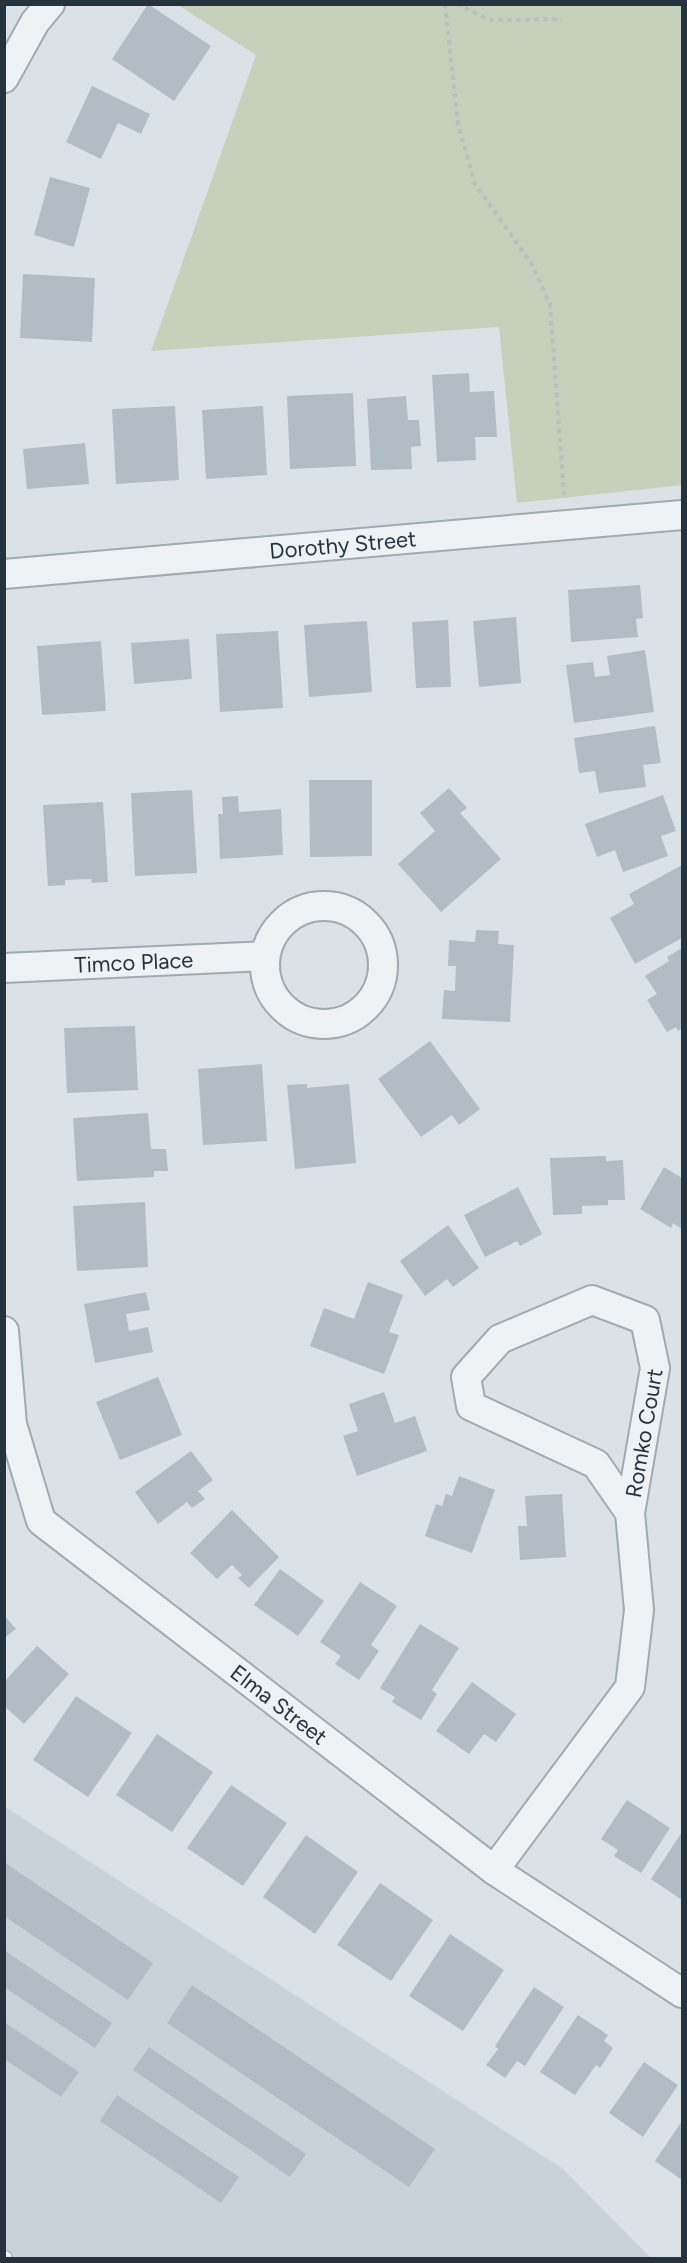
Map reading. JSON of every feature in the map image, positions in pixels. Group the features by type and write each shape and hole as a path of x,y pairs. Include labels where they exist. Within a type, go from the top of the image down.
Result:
{"street":[{"path":"4,78 35,22 50,4"},
{"name":"Dorothy Street","path":"4,574 682,515"},
{"path":"322,906 342,909 361,919 374,934 382,953 382,972 378,990 367,1006 352,1017 335,1023 316,1024 298,1018 283,1008 271,993 265,975 265,956 272,937 285,921 302,910 322,906"},
{"name":"Timco Place","path":"4,968 265,956"},
{"name":"Romko Court","path":"494,1870 630,1687 639,1610 630,1513 655,1368 645,1320 592,1300 500,1339 466,1377 471,1406 596,1464 630,1513"},
{"name":"Elma Street","path":"4,1330 12,1424 41,1521 494,1870 682,1993"}],"path":[{"path":"445,4 458,124 475,184 531,263 550,304 566,526"},
{"path":"457,4 489,20 562,19"}],"shaded area":[{"path":"4,1806 563,2169 651,2258 5,2258"}],"green space":[{"path":"178,5 682,5 682,485 517,503 499,327 151,351 256,55"}],"building":[{"path":"148,4 211,46 174,101 112,59"},
{"path":"92,86 150,114 141,134 118,123 101,159 66,142"},
{"path":"50,177 90,188 74,247 34,235"},
{"path":"23,274 95,278 92,342 20,338"},
{"path":"469,373 470,392 494,391 497,437 475,437 476,460 437,462 432,375"},
{"path":"353,393 356,466 290,469 287,396"},
{"path":"406,396 408,420 419,420 421,446 411,447 412,469 371,470 367,399"},
{"path":"175,406 179,480 116,484 112,409"},
{"path":"263,406 267,475 206,479 202,410"},
{"path":"85,443 89,484 27,489 23,449"},
{"path":"640,585 643,618 636,619 638,637 571,642 568,590"},
{"path":"516,617 521,683 479,687 473,621"},
{"path":"448,620 451,687 416,688 412,622"},
{"path":"367,621 372,692 309,697 304,625"},
{"path":"278,631 283,708 220,712 216,634"},
{"path":"189,639 192,679 134,684 131,643"},
{"path":"101,641 106,711 42,715 37,646"},
{"path":"645,650 654,712 574,723 566,665 593,662 595,677 610,675 607,656"},
{"path":"655,726 661,763 643,765 646,787 599,793 595,771 579,773 574,738"},
{"path":"309,780 372,780 372,856 310,857"},
{"path":"449,788 467,808 460,813 501,859 441,912 398,864 435,831 420,813"},
{"path":"192,790 197,873 135,876 131,793"},
{"path":"663,795 676,831 661,836 668,856 623,872 615,850 597,857 585,824"},
{"path":"238,796 239,812 281,809 283,855 220,859 218,814 223,814 222,797"},
{"path":"103,802 108,882 92,883 91,879 65,880 65,885 48,886 43,805"},
{"path":"682,865 682,938 635,964 610,918 634,904 629,894"},
{"path":"476,930 499,931 498,944 514,945 510,1022 442,1019 444,990 455,991 456,966 448,966 449,940 475,942"},
{"path":"682,948 682,1028 678,1031 676,1027 667,1032 647,1000 657,994 645,976 669,961 667,957"},
{"path":"135,1026 138,1090 67,1093 64,1028"},
{"path":"430,1041 480,1109 459,1125 452,1115 421,1137 378,1079"},
{"path":"262,1064 267,1141 203,1145 198,1069"},
{"path":"307,1084 307,1088 349,1084 356,1163 295,1169 287,1085"},
{"path":"148,1113 151,1149 166,1149 168,1171 154,1171 154,1177 77,1181 73,1118"},
{"path":"606,1156 606,1161 623,1160 625,1200 608,1200 608,1205 582,1206 582,1214 553,1215 550,1158"},
{"path":"664,1167 682,1178 682,1229 673,1223 671,1228 640,1209"},
{"path":"518,1187 542,1234 520,1246 517,1241 485,1257 464,1215"},
{"path":"145,1202 148,1267 77,1271 73,1206"},
{"path":"448,1225 479,1268 453,1287 447,1279 425,1296 400,1261"},
{"path":"368,1282 403,1295 389,1332 399,1335 384,1374 310,1346 324,1308 354,1319"},
{"path":"146,1292 150,1310 126,1314 129,1331 148,1327 153,1352 95,1363 84,1304"},
{"path":"158,1377 182,1435 120,1460 96,1402"},
{"path":"384,1392 395,1423 415,1416 427,1451 357,1476 343,1436 358,1431 349,1404"},
{"path":"191,1451 213,1480 198,1491 205,1499 192,1508 187,1502 158,1524 135,1492"},
{"path":"459,1476 495,1490 472,1553 425,1536 436,1504 442,1506 446,1494 452,1496"},
{"path":"562,1494 566,1557 520,1560 518,1526 527,1526 525,1496"},
{"path":"232,1510 279,1557 249,1588 238,1578 242,1575 232,1565 217,1579 190,1553"},
{"path":"280,1569 324,1601 298,1636 254,1605"},
{"path":"360,1582 397,1606 371,1645 379,1651 359,1680 335,1664 341,1656 320,1642"},
{"path":"4,1615 16,1629 4,1638"},
{"path":"420,1624 459,1648 432,1690 437,1694 421,1720 392,1702 395,1697 380,1688"},
{"path":"37,1646 69,1674 24,1724 4,1706 4,1682"},
{"path":"472,1682 516,1714 496,1742 484,1734 469,1754 436,1731"},
{"path":"76,1696 132,1733 88,1797 33,1760"},
{"path":"157,1734 213,1772 172,1832 116,1795"},
{"path":"231,1785 287,1823 243,1886 187,1848"},
{"path":"627,1800 670,1828 641,1873 614,1856 618,1850 601,1839"},
{"path":"682,1832 682,1900 651,1879"},
{"path":"306,1835 358,1872 315,1934 263,1897"},
{"path":"4,1862 153,1963 128,2000 4,1916"},
{"path":"380,1883 433,1920 391,1981 337,1945"},
{"path":"450,1934 504,1970 463,2031 409,1996"},
{"path":"4,1950 112,2023 95,2048 4,1987"},
{"path":"192,1985 435,2149 409,2187 167,2023"},
{"path":"534,1987 564,2007 525,2066 517,2061 505,2078 486,2065 498,2049 495,2046"},
{"path":"578,2015 608,2035 604,2041 613,2048 600,2068 596,2065 575,2095 540,2072"},
{"path":"4,2022 79,2072 61,2097 4,2059"},
{"path":"149,2047 306,2154 290,2177 133,2070"},
{"path":"644,2062 678,2085 643,2137 609,2113"},
{"path":"117,2095 239,2177 221,2203 100,2121"},
{"path":"682,2121 682,2180 655,2161"}]}
